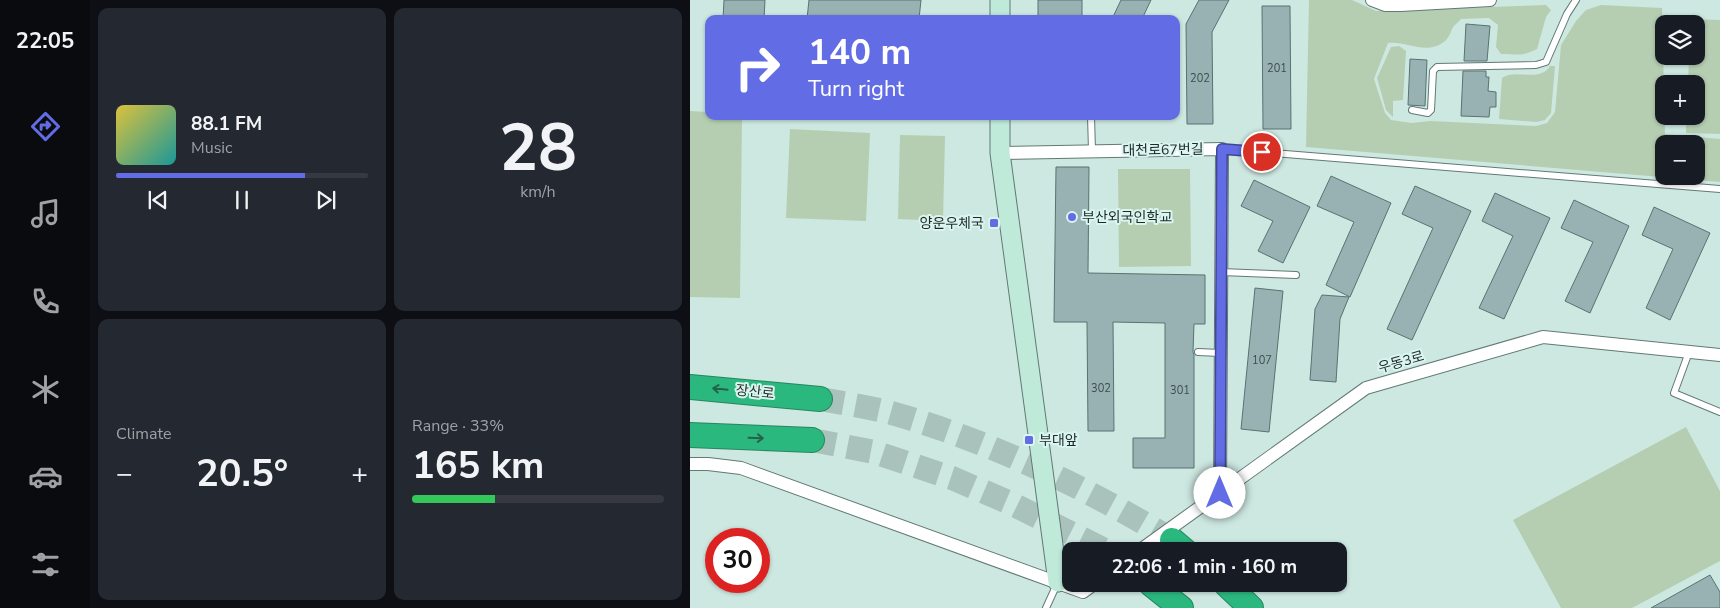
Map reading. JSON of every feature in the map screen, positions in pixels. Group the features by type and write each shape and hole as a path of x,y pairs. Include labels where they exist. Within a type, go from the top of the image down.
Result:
{"highway":[{"name":"장산로","path":"690,387 820,399"},
{"path":"690,435 812,440"},
{"path":"1161,592 1181,608"},
{"path":"1234,592 1251,608"}],"street":[{"path":"1000,0 1000,15"},
{"path":"1372,0 1385,4 1401,5 1490,0"},
{"path":"1000,120 1000,153 1058,582"},
{"name":"대천로67번길","path":"1000,153 1222,149 1220,493"},
{"name":"우동3로","path":"1152,542 1366,388 1543,337 1720,355"},
{"path":"690,464 741,468 1062,584"}],"lane":[{"path":"1412,110 1428,112 1431,110 1433,71 1437,67 1536,65 1546,62 1567,14 1576,0"},
{"path":"1091,120 1092,151"},
{"path":"1222,149 1720,189"},
{"path":"1221,272 1296,276"},
{"path":"1198,352 1220,353"},
{"path":"1689,352 1674,393 1720,412"},
{"path":"1046,608 1058,582"}],"green space":[{"path":"1309,0 1352,0 1376,11 1546,5 1551,10 1546,17 1537,49 1532,52 1501,54 1496,47 1498,25 1489,18 1461,19 1453,27 1446,40 1438,45 1424,48 1388,43 1374,79 1385,113 1391,120 1412,123 1430,121 1536,126 1547,123 1555,112 1561,45 1576,21 1586,10 1601,5 1662,8 1662,15 1655,15 1655,65 1663,65 1664,75 1655,75 1655,125 1665,125 1665,134 1676,135 1655,135 1655,177 1306,147"},
{"path":"1705,20 1720,20 1720,134 1686,133 1686,125 1705,125 1705,75 1688,75 1689,65 1705,65"},
{"path":"1399,46 1406,51 1403,100 1393,101 1393,117 1386,110 1377,78 1391,47"},
{"path":"1550,66 1555,66 1551,113 1545,120 1536,122 1499,119 1502,78 1514,74 1540,74"},
{"path":"690,111 705,112 705,120 742,120 740,298 690,297"},
{"path":"790,129 870,133 866,221 786,218"},
{"path":"900,135 945,136 943,221 898,219"},
{"path":"1705,138 1720,139 1720,182 1705,181"},
{"path":"1118,169 1190,169 1191,266 1119,267"},
{"path":"1686,427 1720,491 1720,561 1632,608 1561,608 1513,520"}],"building":[{"path":"724,0 765,0 764,15 723,15"},
{"path":"809,0 921,0 919,15 807,15"},
{"path":"1038,0 1082,0 1082,15 1038,15"},
{"path":"1121,0 1151,0 1144,15 1114,15"},
{"path":"1199,0 1229,0 1212,32 1213,124 1187,124 1186,24"},
{"path":"1262,6 1290,6 1291,129 1263,129"},
{"path":"1466,24 1490,26 1487,61 1464,61"},
{"path":"1410,59 1427,60 1425,106 1408,105"},
{"path":"1463,71 1486,71 1486,77 1489,77 1488,91 1496,92 1496,107 1490,107 1489,117 1461,116"},
{"path":"1056,167 1089,167 1088,273 1205,275 1205,324 1194,324 1194,468 1133,468 1133,438 1165,438 1165,323 1113,322 1114,431 1088,431 1087,322 1054,322"},
{"path":"1331,176 1391,203 1350,297 1326,285 1354,222 1317,206"},
{"path":"1254,180 1310,207 1283,263 1258,251 1273,221 1241,206"},
{"path":"1415,186 1471,211 1412,340 1387,329 1433,228 1402,214"},
{"path":"1495,193 1550,218 1504,319 1479,308 1513,236 1482,221"},
{"path":"1574,200 1629,226 1590,313 1565,301 1593,242 1561,228"},
{"path":"1654,207 1710,233 1670,320 1646,308 1673,249 1642,235"},
{"path":"1255,288 1283,291 1269,432 1241,429"},
{"path":"1322,295 1349,297 1340,319 1336,382 1310,380 1315,309"},
{"path":"1710,575 1720,592 1720,608 1651,608"}],"tunnel":[{"path":"820,399 888,412 925,423 998,450 1105,501 1172,540"},
{"path":"812,440 874,452 952,478 1008,502 1089,542"}],"place":[{"name":"부산외국인학교","path":"1072,217"},
{"name":"양운우체국","path":"994,223"},
{"name":"부대앞","path":"1029,440"}],"route":[{"path":"1220,493 1222,149 1262,152"}]}
